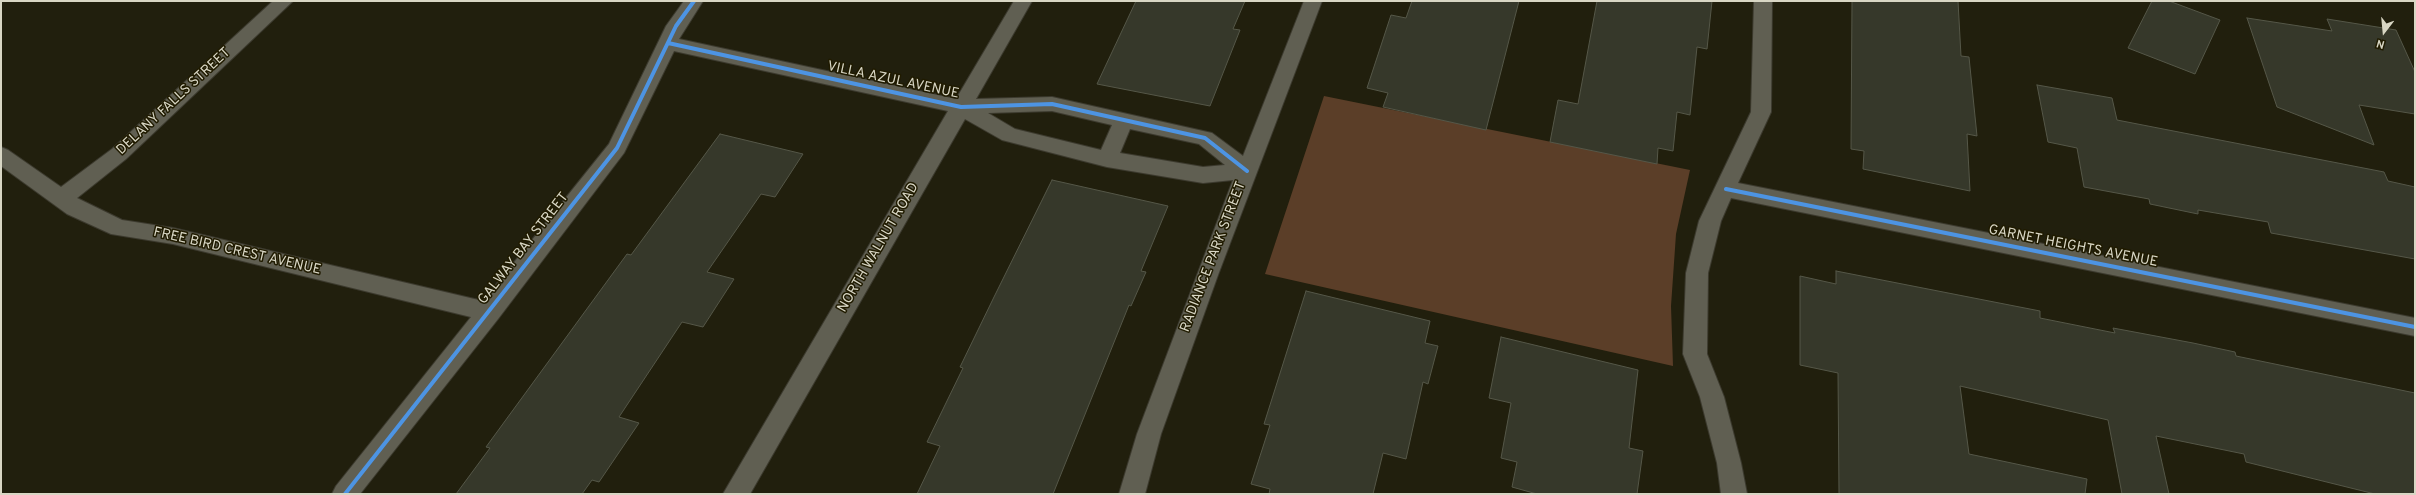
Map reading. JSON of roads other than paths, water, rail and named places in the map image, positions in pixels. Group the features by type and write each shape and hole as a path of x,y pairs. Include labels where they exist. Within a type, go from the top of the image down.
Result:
{"street":[{"name":"DELANY FALLS STREET","path":"62,198 119,154 284,1"},
{"name":"GALWAY BAY STREET","path":"345,494 490,312 617,148 676,26 694,1"},
{"name":"NORTH WALNUT ROAD","path":"736,494 1022,1"},
{"name":"RADIANCE PARK STREET","path":"1132,494 1151,427 1247,171 1313,1"},
{"path":"1734,494 1729,463 1712,397 1695,354 1697,273 1710,221 1726,189 1760,112 1763,1"},
{"name":"VILLA AZUL AVENUE","path":"668,43 961,107 1052,104 1205,138 1247,171"},
{"name":"VILLA AZUL AVENUE","path":"961,107 1009,135 1107,159 1203,175 1247,171"},
{"path":"1107,159 1124,120"},
{"name":"FREE BIRD CREST AVENUE","path":"1,155 75,208 119,228 180,238 490,312"},
{"name":"GARNET HEIGHTS AVENUE","path":"1726,189 2415,326"}]}
